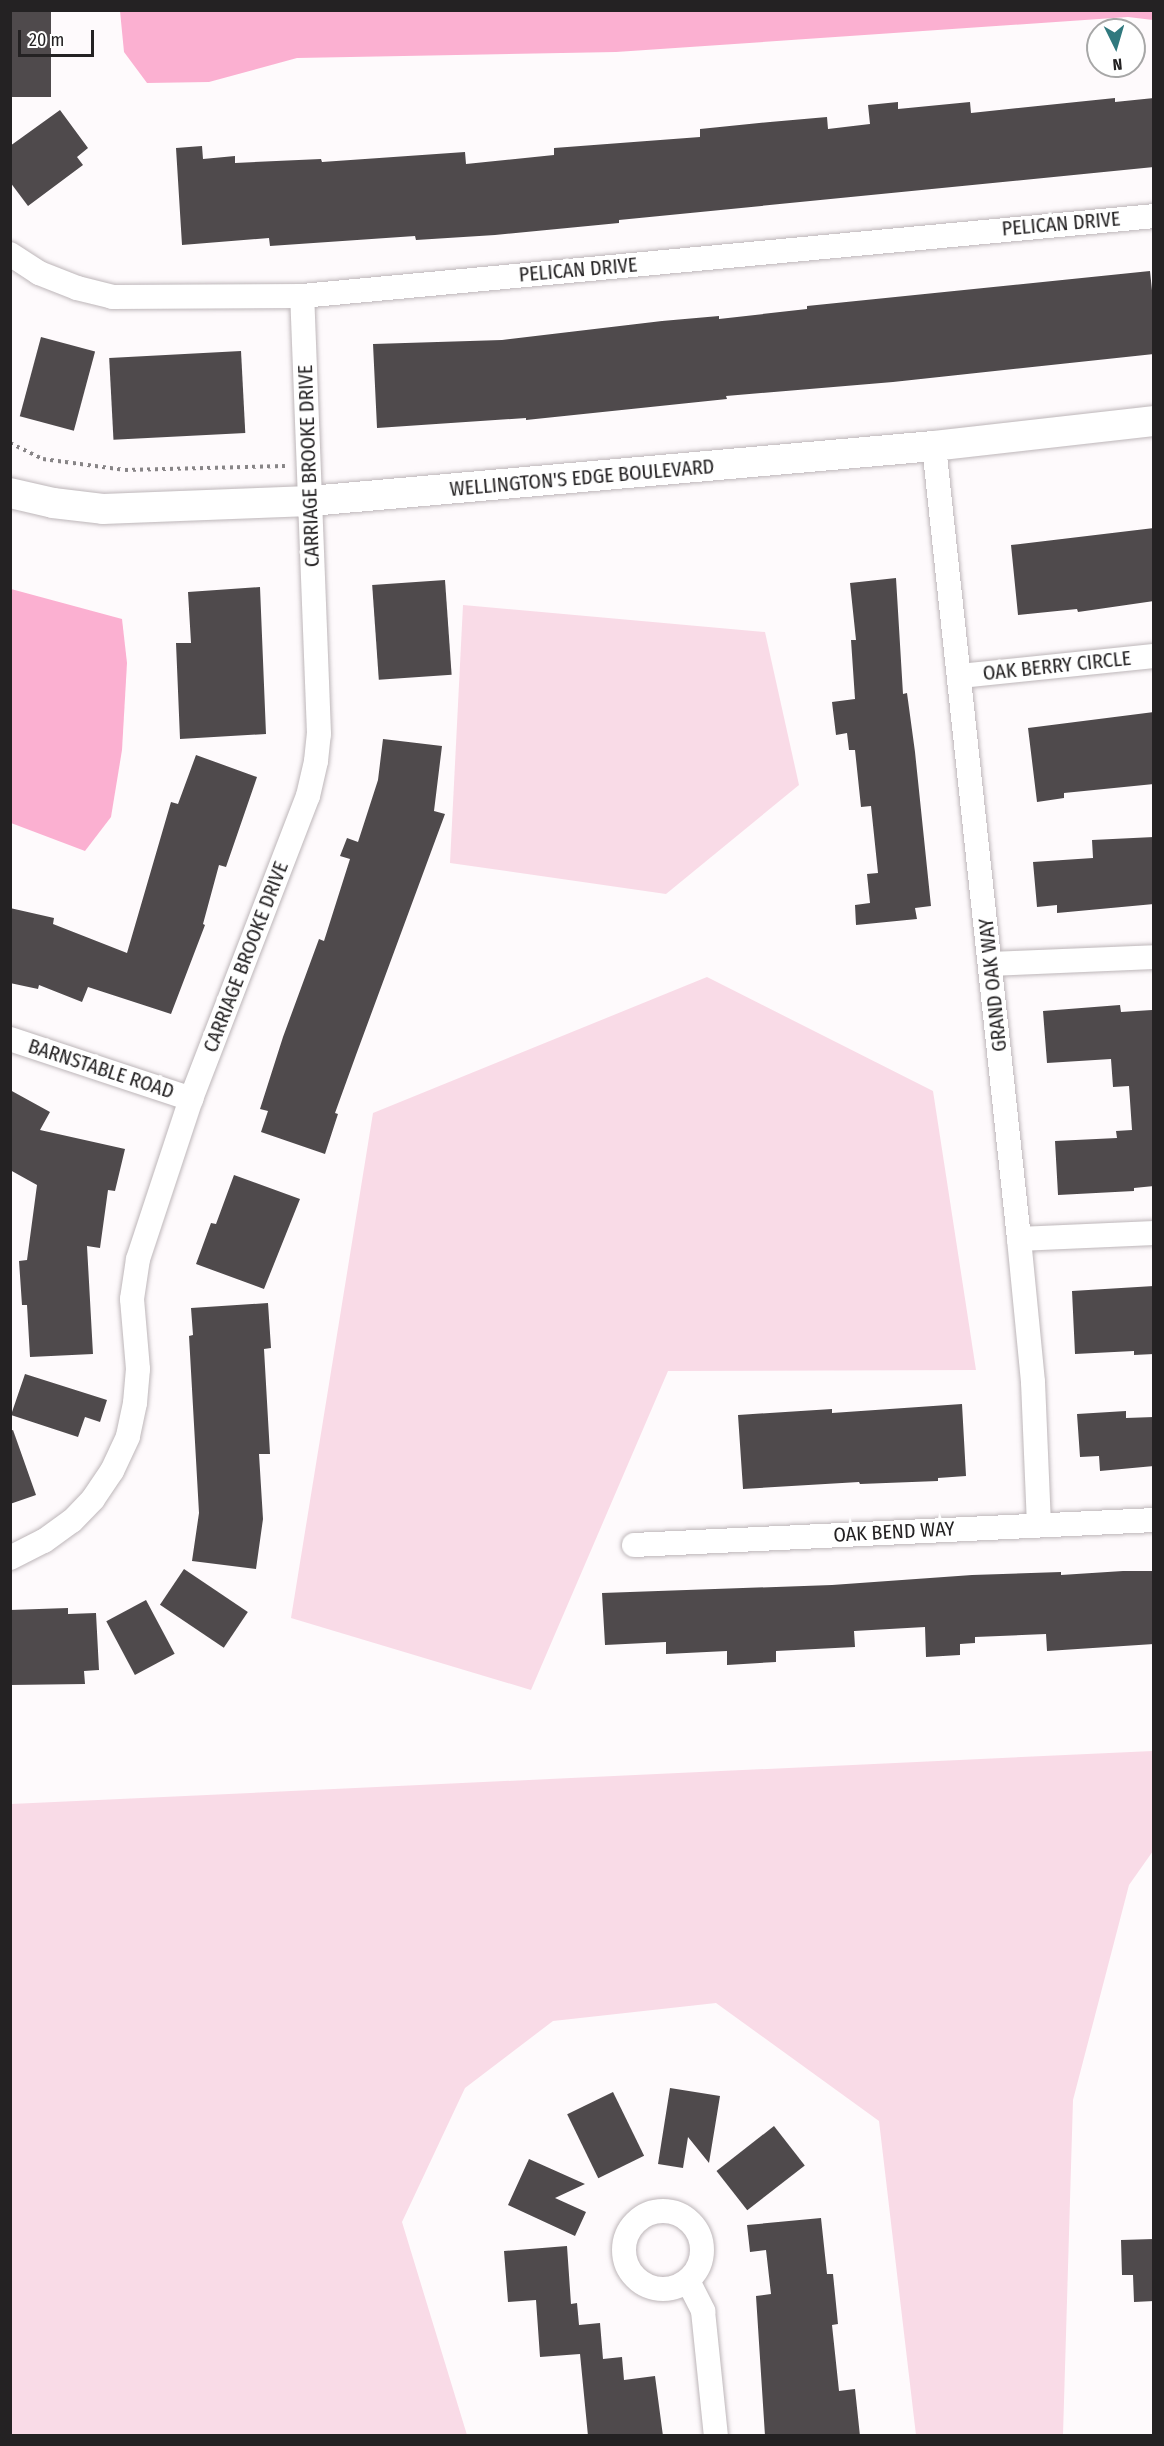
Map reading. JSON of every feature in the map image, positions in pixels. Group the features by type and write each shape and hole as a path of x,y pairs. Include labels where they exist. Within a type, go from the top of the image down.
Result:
{"street":[{"name":"PELICAN DRIVE","path":"10,254 39,273 76,288 112,297 302,296 1154,216"},
{"name":"CARRIAGE BROOKE DRIVE","path":"10,1558 44,1541 72,1521 93,1499 112,1471 128,1437 135,1403 138,1369 132,1299 138,1258 191,1099 308,796 319,734 302,296"},
{"name":"WELLINGTON'S EDGE BOULEVARD","path":"10,493 53,503 103,509 310,501 934,446 1154,421"},
{"name":"GRAND OAK WAY","path":"934,446 1033,1382 1039,1525"},
{"name":"OAK BERRY CIRCLE","path":"960,676 1154,656"},
{"path":"990,963 1154,957"},
{"name":"BARNSTABLE ROAD","path":"10,1040 191,1099"},
{"path":"1019,1239 1154,1233"},
{"name":"OAK BEND WAY","path":"634,1545 1154,1520"},
{"path":"688,2281 703,2311 716,2436"}],"path":[{"path":"10,443 43,459 125,470 292,466"}],"shaded area":[{"path":"1153,10 1153,20 1128,17 1086,18 1086,20 616,52 297,58 209,82 147,83 124,52 120,11"},
{"path":"11,589 122,619 127,663 122,750 111,817 85,851 11,823"},
{"path":"463,605 765,632 799,785 666,894 450,863"},
{"path":"707,977 933,1091 976,1370 668,1371 531,1690 291,1618 373,1113"},
{"path":"1153,1751 1153,1851 1129,1885 1073,2100 1063,2435 916,2435 879,2121 716,2003 553,2021 465,2088 402,2222 467,2435 11,2435 11,1804"}],"building":[{"path":"10,10 51,10 51,97 10,97"},
{"path":"1115,98 1115,102 1154,98 1154,167 619,220 619,223 495,235 416,240 415,236 270,246 269,238 182,245 176,148 202,146 203,159 235,156 235,163 321,159 322,162 465,152 466,164 554,155 554,148 700,137 700,129 770,122 827,117 828,129 870,124 868,105 898,102 898,109 970,102 971,113"},
{"path":"60,110 88,148 77,157 83,165 28,206 10,182 10,146"},
{"path":"1150,271 1154,310 1154,354 893,382 726,396 727,399 526,420 526,418 377,428 373,344 502,340 662,321 719,316 719,319 807,309 807,306"},
{"path":"41,337 95,351 74,431 20,416"},
{"path":"241,351 245,433 113,440 109,358"},
{"path":"1154,528 1154,601 1078,612 1077,609 1018,615 1011,545"},
{"path":"896,578 903,694 907,693 915,752 931,906 915,908 917,919 856,925 855,905 870,903 867,874 878,873 871,806 861,807 855,750 849,750 847,733 836,735 832,702 855,699 851,640 856,640 850,583"},
{"path":"445,580 452,675 379,680 372,585"},
{"path":"260,587 266,734 180,739 176,643 191,643 188,592"},
{"path":"1154,712 1154,784 1064,793 1064,798 1037,802 1028,728"},
{"path":"383,739 442,746 434,811 445,814 335,1113 338,1114 325,1154 261,1132 268,1111 260,1109 283,1037 319,939 324,941 350,859 340,856 347,838 358,842 378,780"},
{"path":"196,755 257,777 226,867 219,865 203,924 205,925 171,1014 88,987 82,1002 39,985 38,989 10,983 10,908 54,918 53,924 127,953 171,802 178,804"},
{"path":"1154,837 1154,904 1057,913 1057,905 1037,907 1033,862 1093,858 1092,840"},
{"path":"1120,1005 1121,1012 1152,1010 1154,1186 1134,1188 1134,1191 1058,1195 1055,1141 1117,1138 1116,1131 1132,1130 1129,1086 1113,1087 1111,1059 1047,1063 1043,1011"},
{"path":"10,1090 50,1112 40,1130 125,1149 115,1191 108,1190 100,1248 87,1246 93,1354 30,1357 27,1305 22,1305 19,1261 27,1260 37,1185 10,1170"},
{"path":"234,1175 300,1199 264,1289 196,1264 211,1223 216,1224"},
{"path":"1154,1286 1154,1354 1134,1355 1134,1351 1075,1354 1072,1291"},
{"path":"268,1303 271,1348 264,1349 270,1454 259,1454 263,1519 256,1569 192,1561 199,1513 189,1336 193,1335 191,1308"},
{"path":"25,1374 107,1400 100,1422 85,1417 78,1437 11,1415"},
{"path":"962,1404 966,1476 938,1478 938,1481 860,1484 859,1482 743,1489 738,1415 832,1409 832,1413"},
{"path":"1126,1411 1126,1418 1154,1417 1154,1466 1100,1471 1099,1456 1080,1457 1077,1414"},
{"path":"13,1430 36,1495 10,1504 10,1431"},
{"path":"184,1569 248,1612 224,1648 160,1605"},
{"path":"1153,1571 1154,1644 1047,1651 1046,1634 975,1637 975,1643 960,1644 960,1655 926,1657 925,1627 854,1631 855,1647 776,1651 776,1662 727,1665 727,1651 666,1654 666,1642 605,1645 602,1593 832,1585 972,1575 1061,1572 1061,1575"},
{"path":"146,1600 175,1654 135,1675 106,1621"},
{"path":"68,1608 68,1614 96,1613 99,1670 84,1671 85,1684 10,1685 10,1610"},
{"path":"670,2088 720,2096 709,2163 688,2137 683,2168 658,2164"},
{"path":"613,2092 644,2156 598,2178 567,2114"},
{"path":"774,2126 805,2165 747,2210 716,2171"},
{"path":"529,2159 585,2184 555,2198 586,2212 575,2236 508,2205"},
{"path":"821,2218 827,2274 833,2274 838,2324 832,2325 839,2391 855,2389 860,2436 765,2436 756,2296 771,2294 766,2250 750,2252 747,2225"},
{"path":"1154,2239 1154,2301 1134,2302 1133,2275 1122,2275 1121,2240"},
{"path":"567,2246 571,2304 577,2303 579,2325 600,2323 603,2359 622,2357 624,2380 655,2376 663,2436 588,2436 580,2354 540,2357 536,2300 508,2302 504,2251"}]}
